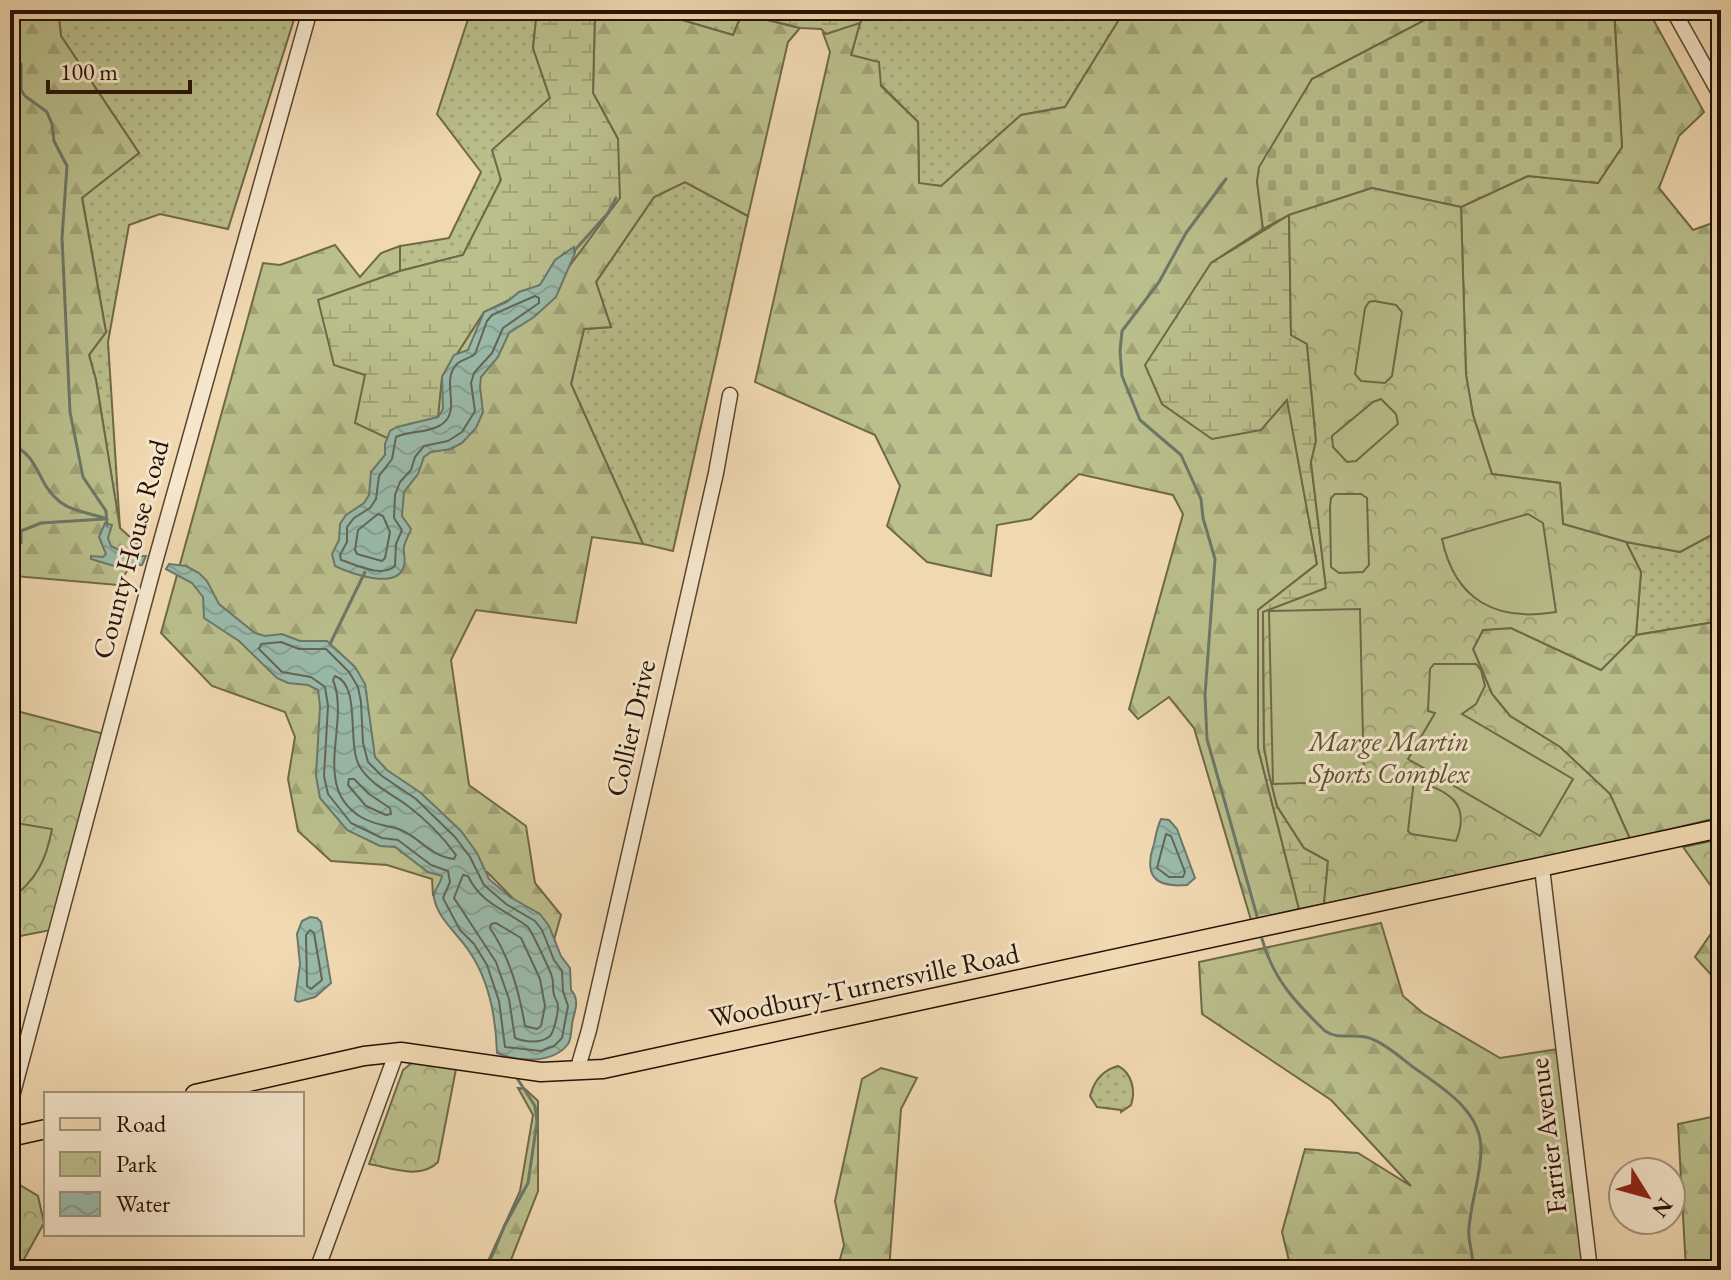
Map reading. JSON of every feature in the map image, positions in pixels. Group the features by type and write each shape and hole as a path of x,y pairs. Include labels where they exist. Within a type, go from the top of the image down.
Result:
{"main road":[{"path":"1542,868 1721,828"},
{"name":"Woodbury-Turnersville Road","path":"204,1092 364,1056 415,1052 529,1071 603,1069 1542,868"},
{"path":"10,1137 44,1129"}],"street":[{"name":"County House Road","path":"10,1104 154,566 310,10"},
{"path":"1673,10 1721,96"},
{"name":"Collier Drive","path":"577,1071 589,1030 716,473 730,395"},
{"name":"Farrier Avenue","path":"1542,868 1590,1270"},
{"path":"317,1270 396,1054"}],"green space":[{"path":"10,10 58,10 61,36 139,153 82,198 106,332 89,355 96,380 120,528 142,548 118,585 15,576 14,598 10,606"},
{"path":"58,10 297,10 228,229 160,214 129,225 108,342 120,529 96,380 89,355 106,332 82,197 139,153 61,36"},
{"path":"471,10 537,10 533,48 550,98 493,150 501,180 463,255 400,271 400,246 449,238 481,172 437,114"},
{"path":"537,10 595,10 593,93 618,139 620,198 568,268 564,253 540,285 484,312 442,377 438,417 387,438 355,423 365,375 334,365 318,300 400,271 463,255 501,180 492,150 550,98 533,48"},
{"path":"595,10 667,10 668,16 733,35 742,14 800,28 788,42 748,216 685,182 654,197 596,282 611,327 584,329 571,384 643,544 592,537 576,623 476,610 451,660 469,785 526,826 535,883 561,915 554,940 487,872 433,895 432,879 387,865 331,861 298,831 288,779 295,737 285,712 212,686 161,633 263,263 280,265 335,245 360,277 381,253 400,246 400,271 319,300 442,377 484,312 618,139 593,93"},
{"path":"667,10 729,10 742,14 733,35 668,16"},
{"path":"729,10 868,10 860,23 826,34 821,29 800,28"},
{"path":"868,10 1125,10 1065,107 1021,115 942,186 919,184 918,122 851,55 860,23"},
{"path":"1125,10 1444,10 1312,79 1257,181 1263,229 1211,263 1287,398 1317,564 1258,610 1258,748 1299,909 1251,920 1194,728 1169,697 1138,719 1129,709 1183,514 1173,495 1079,474 1031,519 997,525 991,576 927,562 887,526 900,486 875,435 755,382 830,52 823,33 860,23 851,55 879,62 881,86 918,122 919,183 941,186 1021,115 1065,107"},
{"path":"1444,10 1614,10 1622,147 1598,183 1528,176 1461,207 1372,188 1289,215 1263,229 1257,181 1259,167 1312,79"},
{"path":"1614,10 1648,10 1704,112 1679,136 1659,188 1693,230 1721,220 1721,530 1680,552 1626,542 1563,524 1560,483 1492,474 1473,415 1466,375 1461,207 1528,176 1598,183 1622,147"},
{"path":"685,182 748,216 673,551 643,544 571,384 584,329 611,327 596,282 654,197"},
{"name":"Marge Martin Sports Complex","path":"1372,188 1461,207 1466,375 1473,415 1492,474 1560,483 1563,524 1626,542 1641,572 1636,635 1601,670 1511,628 1483,630 1473,649 1492,694 1510,716 1560,747 1610,794 1630,839 1324,904 1328,861 1304,848 1277,806 1264,747 1263,612 1326,588 1311,462 1316,441 1307,344 1291,335 1289,215"},
{"path":"1289,215 1291,335 1307,344 1316,441 1311,462 1326,588 1263,613 1264,747 1277,806 1304,848 1328,861 1324,904 1299,909 1258,748 1258,610 1317,564 1287,400 1261,430 1212,439 1162,404 1145,365 1211,263"},
{"path":"1374,301 1396,305 1402,312 1392,376 1385,383 1361,381 1355,374 1365,308"},
{"path":"1381,399 1396,414 1398,424 1356,461 1347,462 1333,447 1332,436 1373,402"},
{"path":"1335,494 1361,494 1367,498 1369,565 1363,572 1339,573 1331,567 1330,507"},
{"path":"1528,514 1543,523 1556,612 1515,614 1482,602 1468,592 1457,578 1442,539"},
{"path":"1721,530 1721,621 1636,635 1641,572 1626,542 1680,552"},
{"path":"1360,609 1364,781 1273,784 1269,611"},
{"path":"1721,621 1721,817 1630,839 1610,794 1560,747 1510,716 1492,694 1473,649 1483,630 1511,628 1601,670 1636,635"},
{"path":"1434,664 1476,664 1485,686 1476,704 1462,714 1573,779 1540,836 1408,759 1435,713 1428,711 1430,669"},
{"path":"10,711 104,734 51,930 10,938"},
{"path":"1414,780 1446,794 1458,807 1461,817 1456,841 1408,831"},
{"path":"10,822 52,829 47,851 38,869 27,885 10,900"},
{"path":"1721,839 1721,900 1683,847"},
{"path":"1721,919 1721,986 1695,957"},
{"path":"1381,923 1403,996 1423,1013 1500,1058 1565,1048 1589,1270 1298,1270 1290,1265 1282,1232 1305,1149 1358,1153 1411,1186 1331,1100 1202,1014 1199,962"},
{"path":"413,1062 456,1069 438,1162 414,1172 369,1164 403,1070"},
{"path":"1118,1066 1127,1073 1133,1088 1131,1105 1121,1112 1097,1107 1090,1096 1100,1077"},
{"path":"881,1068 917,1078 901,1109 889,1270 837,1270 844,1245 835,1201 862,1079"},
{"path":"518,1088 525,1089 538,1101 538,1191 507,1270 484,1270 520,1191 533,1115"},
{"path":"1721,1115 1721,1270 1686,1270 1687,1156 1680,1156 1678,1124"},
{"path":"10,1179 38,1196 44,1223 18,1270 10,1270"}],"water":[{"path":"574,247 575,253 556,297 534,317 509,333 498,357 481,377 483,412 476,428 462,443 424,457 418,474 404,492 402,516 411,529 404,549 405,564 400,573 392,578 372,578 335,566 332,554 339,540 340,524 369,495 371,472 385,455 390,431 438,417 443,409 442,377 454,355 468,350 484,312 507,302 519,292 540,285 555,260"},
{"path":"105,523 112,525 108,538 111,546 130,556 146,556 142,565 114,566 91,559 91,556 103,557 106,554 99,537"},
{"path":"169,564 186,566 199,573 219,604 255,633 265,636 282,634 300,641 327,641 355,667 365,684 375,757 387,770 421,793 461,831 477,853 489,879 510,897 540,914 549,926 561,956 570,968 571,990 576,1000 570,1039 562,1050 535,1059 497,1053 493,1013 482,974 436,906 434,895 442,876 428,872 395,847 380,846 347,830 320,798 316,776 318,690 277,678 239,641 204,618 203,597 192,583 166,569"},
{"path":"1161,819 1169,820 1177,829 1195,878 1187,885 1166,884 1154,877 1151,871 1151,854"},
{"path":"310,917 321,922 331,983 315,997 298,1002 295,1000 300,964 297,934 302,921"}],"waterway":[{"path":"10,48 21,64 21,90 47,112 54,141 67,166 62,238 70,412 83,477 106,511 107,525"},
{"path":"10,92 21,90"},
{"path":"1226,179 1186,233 1159,282 1122,331 1120,351 1122,376 1140,420 1181,455 1201,499 1215,559 1205,695 1207,739 1257,916"},
{"path":"574,251 608,213 616,198"},
{"path":"10,444 28,455 46,486 64,505 107,519"},
{"path":"10,553 21,543 21,531 41,523 104,519"},
{"path":"330,644 365,572"},
{"path":"1262,939 1272,966 1287,990 1325,1031 1366,1037 1383,1044 1447,1091 1467,1111 1479,1135 1481,1149 1469,1228 1472,1270"},
{"path":"486,1270 505,1225 528,1183 537,1122 535,1106 515,1075"}]}
